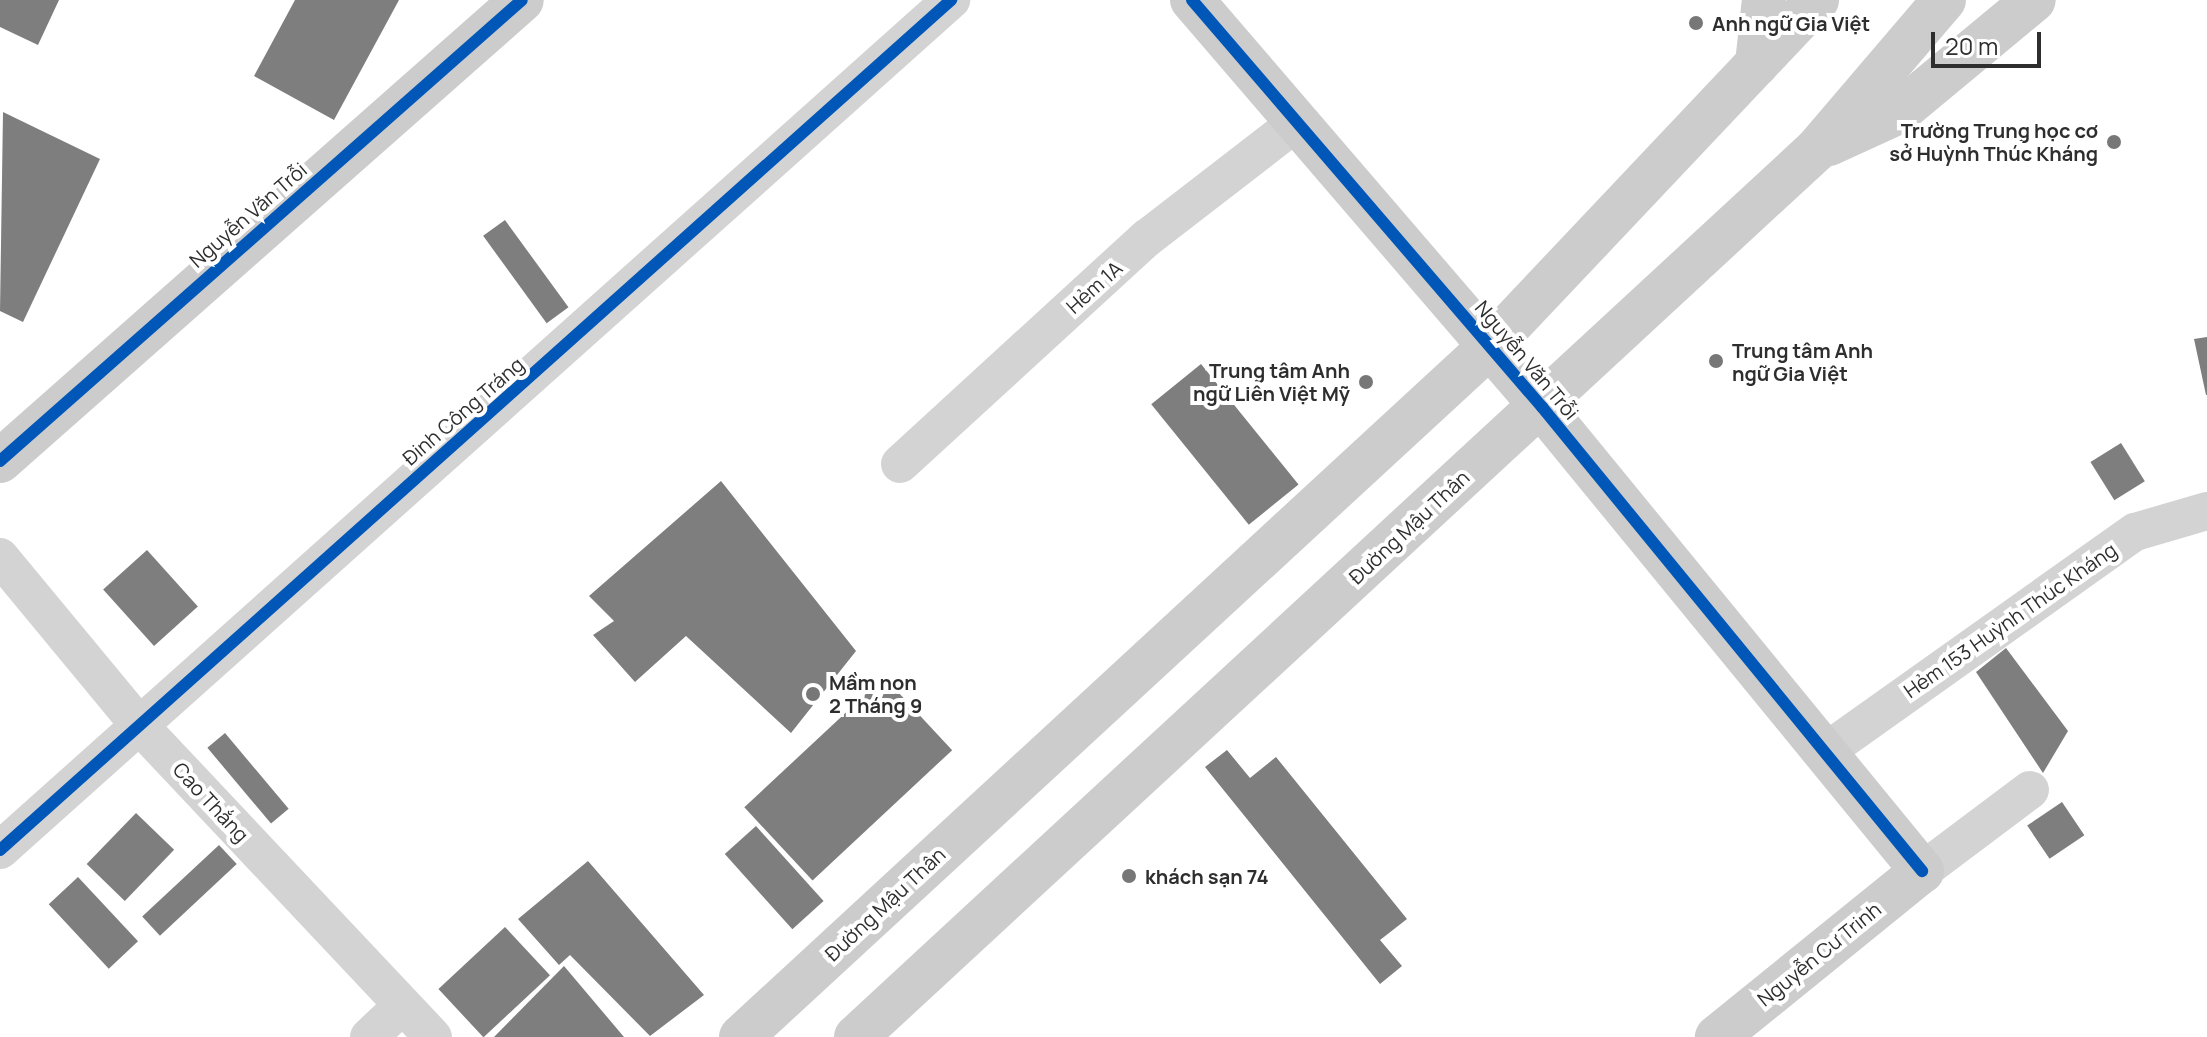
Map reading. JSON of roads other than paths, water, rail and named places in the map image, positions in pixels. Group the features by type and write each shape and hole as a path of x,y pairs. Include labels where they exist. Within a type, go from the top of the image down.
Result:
{"main road":[{"name":"Nguyễn Văn Trỗi","path":"0,461 522,0"},
{"name":"Nguyễn Văn Trỗi","path":"1192,0 1542,407 1825,752"},
{"path":"1757,64 1764,0"},
{"name":"Đường Mậu Thân","path":"741,1037 1490,346 1817,0"},
{"name":"Đường Mậu Thân","path":"856,1037 1542,407 1816,150 1944,0"},
{"path":"1816,150 1899,112 2034,0"},
{"path":"1825,752 1922,871"},
{"name":"Nguyễn Cư Trinh","path":"1717,1037 1922,871"}],"street":[{"name":"Đinh Công Tráng","path":"0,850 951,0"},
{"name":"Hẻm 1A","path":"900,464 1147,238 1297,122"},
{"name":"Hẻm 153 Huỳnh Thúc Kháng","path":"1825,752 2135,532 2207,511"},
{"name":"Cao Thắng","path":"0,557 138,724 433,1037"},
{"name":"Nguyễn Cư Trinh","path":"1922,871 2030,790"},
{"path":"369,1037 402,1006"}],"place":[{"name":"Anh ngữ Gia Việt","path":"1696,23"},
{"name":"Trường Trung học cơ sở Huỳnh Thúc Kháng","path":"2114,142"},
{"name":"Trung tâm Anh ngữ Gia Việt","path":"1716,361"},
{"name":"Trung tâm Anh ngữ Liên Việt Mỹ","path":"1366,382"},
{"name":"Mầm non 2 Tháng 9","path":"813,694"},
{"name":"khách sạn 74","path":"1129,876"}]}
